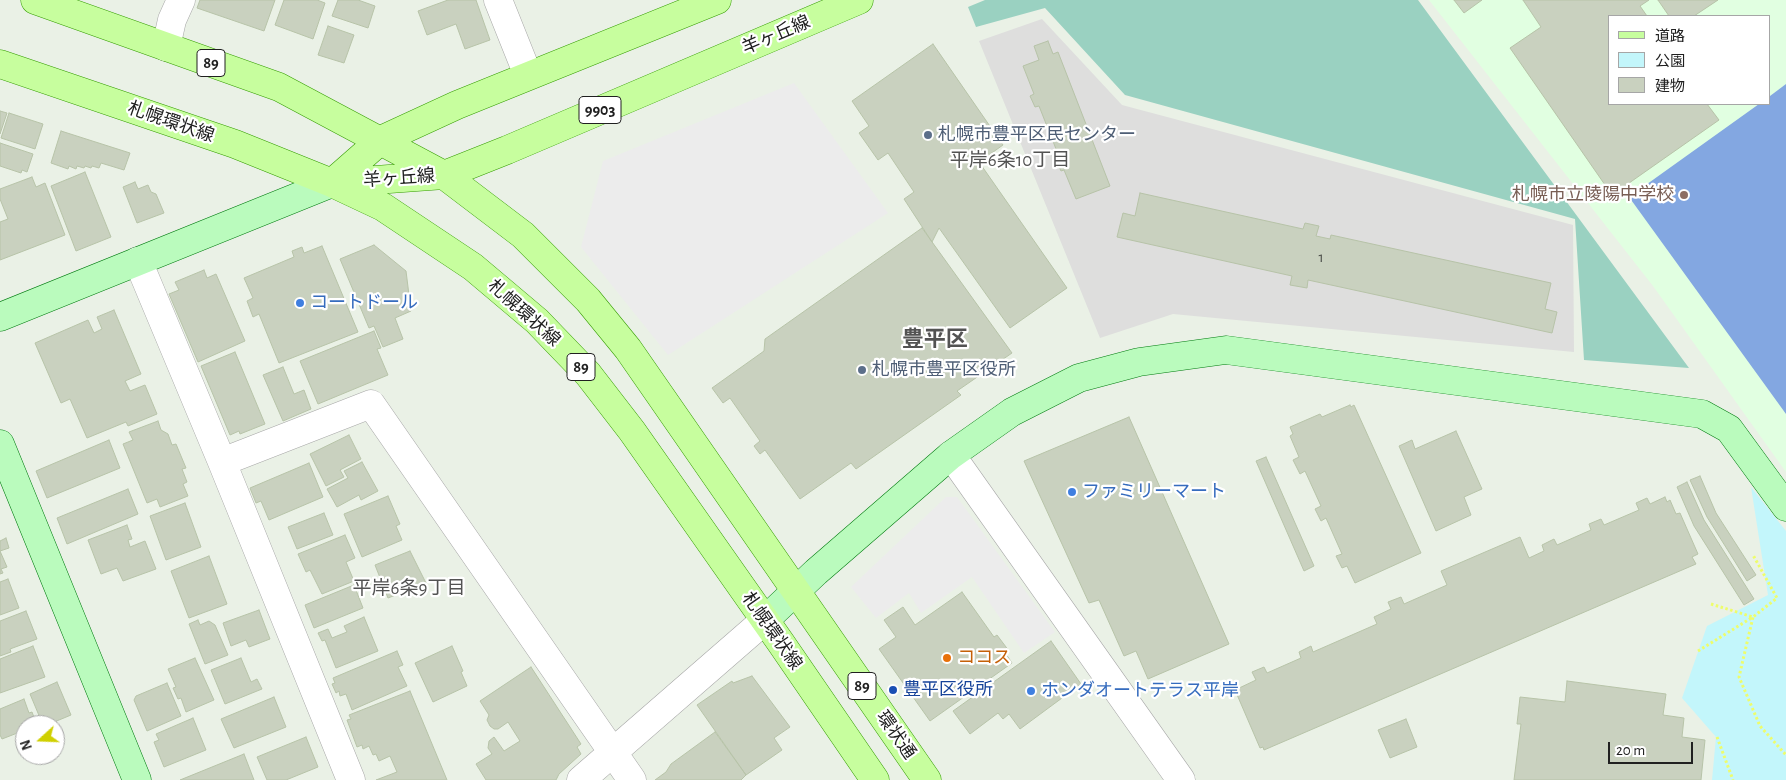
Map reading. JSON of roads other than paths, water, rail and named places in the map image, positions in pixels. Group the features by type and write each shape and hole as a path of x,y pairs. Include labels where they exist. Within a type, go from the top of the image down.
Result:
{"main road":[{"name":"89","path":"36,0 279,87 444,175 523,235 588,300 628,349 796,591"},
{"name":"羊ヶ丘線","path":"332,183 381,140 528,75 717,0"},
{"name":"羊ヶ丘線","path":"332,183 444,175 855,1"},
{"name":"札幌環状線","path":"0,64 235,144 332,183 383,207 473,267 537,321 588,374 632,431 875,780"},
{"name":"環状通","path":"796,591 927,780"}],"street":[{"path":"166,47 172,20 181,0"},
{"path":"498,0 528,75"},
{"path":"0,317 332,183"},
{"path":"138,261 351,780"},
{"path":"581,780 951,455 1012,412 1079,378 1139,362 1226,350 1702,414 1729,429 1786,507"},
{"path":"222,462 371,404 632,780"},
{"path":"0,444 137,780"},
{"path":"951,455 1181,780"}],"place":[{"name":"札幌市豊平区民センター","path":"928,135"},
{"name":"札幌市立陵陽中学校","path":"1684,195"},
{"name":"コートドール","path":"300,303"},
{"name":"札幌市豊平区役所","path":"862,370"},
{"name":"ファミリーマート","path":"1072,492"},
{"name":"ココス","path":"947,658"},
{"name":"豊平区役所","path":"893,690"},
{"name":"ホンダオートテラス平岸","path":"1031,691"}],"district":[{"name":"平岸6条10丁目","path":"1010,160"},
{"name":"豊平区","path":"935,339"},
{"name":"平岸6条9丁目","path":"409,588"}]}
